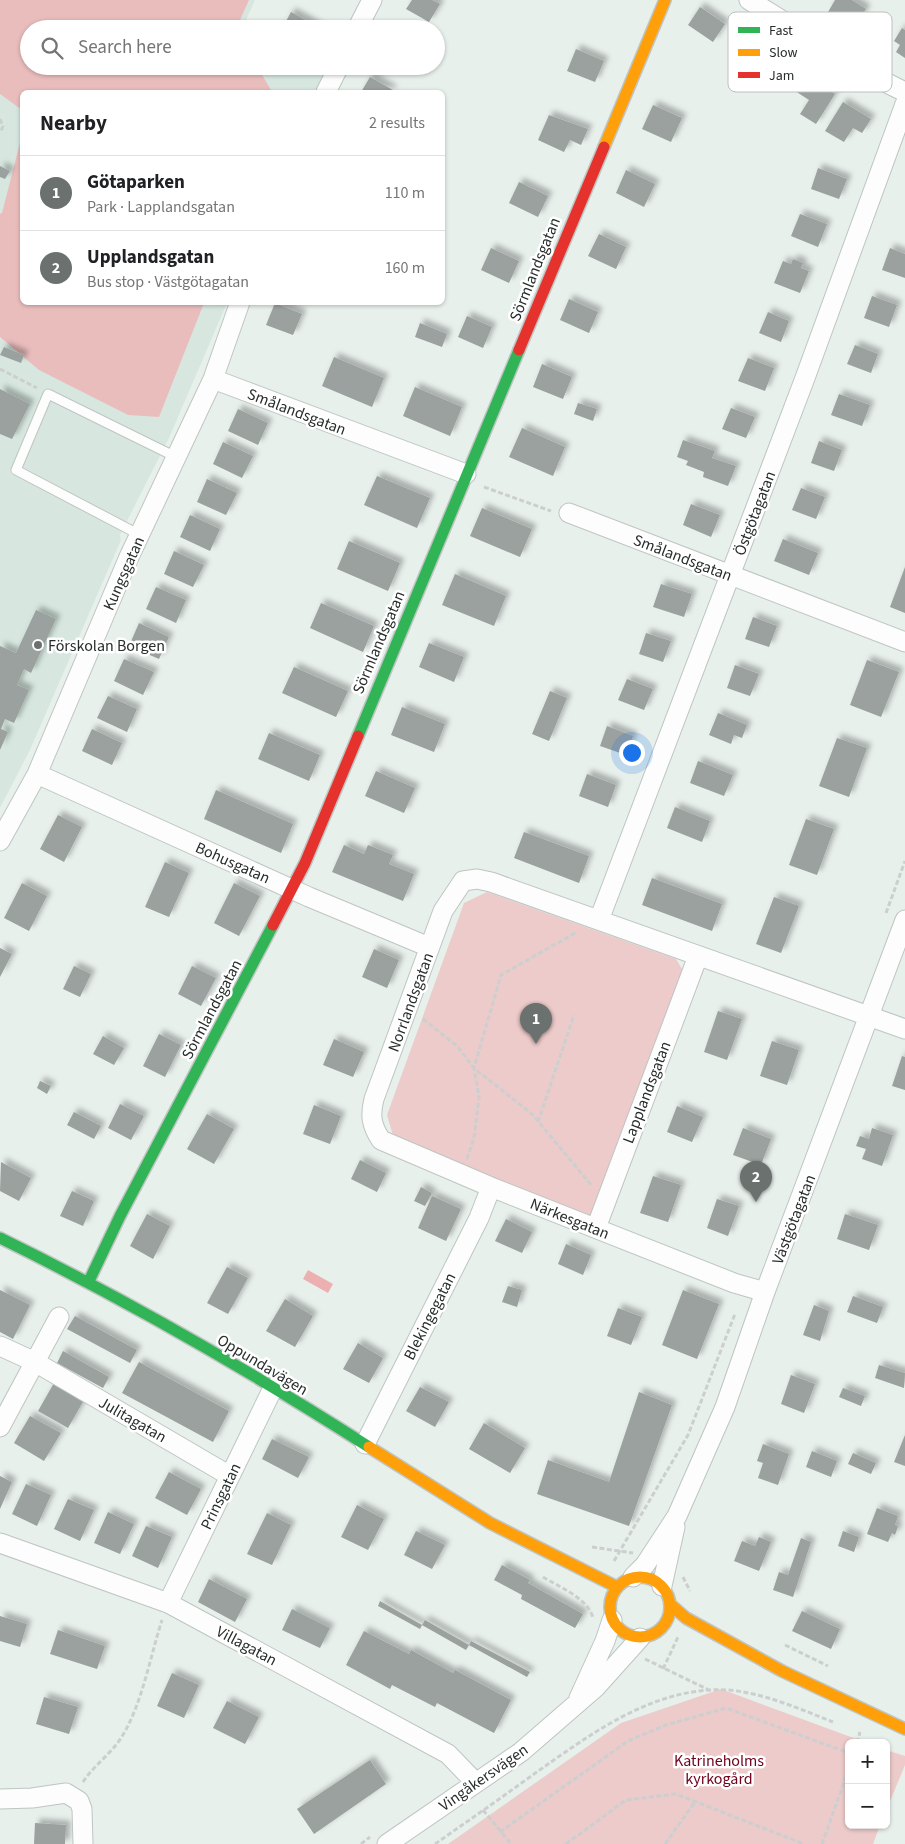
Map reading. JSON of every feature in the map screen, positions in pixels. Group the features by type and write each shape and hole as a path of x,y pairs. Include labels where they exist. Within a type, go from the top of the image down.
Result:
{"street":[{"path":"362,20 372,0"},
{"name":"Sörmlandsgatan","path":"90,1282 120,1216 305,863 464,477 665,0"},
{"path":"749,0 768,12"},
{"path":"327,90 334,75"},
{"path":"892,86 905,92"},
{"name":"Östgötagatan","path":"599,920 805,378 905,104"},
{"name":"Kungsgatan","path":"0,841 37,774 140,535 213,379 239,305"},
{"name":"Smålandsgatan","path":"213,379 464,477"},
{"name":"Smålandsgatan","path":"569,513 905,642"},
{"name":"Bohusgatan","path":"37,774 291,888 429,947"},
{"name":"Norrlandsgatan","path":"379,1138 373,1128 370,1114 374,1098 443,912 463,881 491,882 599,920"},
{"path":"599,920 905,1029"},
{"name":"Västgötagatan","path":"625,1582 646,1565 677,1516 724,1406 868,1015 905,920"},
{"name":"Lapplandsgatan","path":"596,1228 698,956"},
{"name":"Närkesgatan","path":"379,1138 392,1147 491,1187 765,1292"},
{"name":"Blekingegatan","path":"365,1444 479,1218 491,1187"},
{"name":"Oppundavägen","path":"0,1238 90,1282 273,1388 503,1530 564,1574"},
{"path":"0,1427 59,1317"},
{"name":"Julitagatan","path":"0,1346 36,1362 230,1476"},
{"name":"Prinsgatan","path":"168,1603 273,1388"},
{"name":"Västgötagatan","path":"662,1586 677,1516"},
{"name":"Oppundavägen","path":"503,1530 625,1582"},
{"name":"Villagatan","path":"0,1543 168,1603 448,1754 475,1782"},
{"path":"625,1582 652,1579 662,1586 671,1605 686,1618 782,1671 905,1729"},
{"name":"Vingåkersvägen","path":"575,1706 605,1641 606,1618 611,1597 625,1582"},
{"path":"601,1600 606,1618 627,1635 640,1638"},
{"path":"660,1631 668,1620 671,1605"},
{"name":"Vingåkersvägen","path":"382,1838 521,1752 596,1688 640,1638 648,1637 660,1631 680,1634"},
{"path":"707,1644 782,1671"},
{"path":"0,1798 32,1798 66,1793 79,1801 82,1809 83,1844"}],"lane":[{"path":"140,535 16,470 48,394 176,457"}],"path":[{"path":"0,120 4,126 0,133"},
{"path":"0,369 48,394"},
{"path":"464,477 567,516 569,513"},
{"path":"884,917 905,861"},
{"path":"462,1175 475,1131 479,1097 474,1068 501,975 599,920"},
{"path":"407,1010 433,1025 457,1046 474,1068 532,1114 605,1202"},
{"path":"538,1122 574,1015"},
{"path":"620,1550 694,1421 746,1286"},
{"path":"678,1572 686,1580 690,1595"},
{"path":"84,1782 120,1739 133,1716 168,1603"},
{"path":"588,1608 606,1618"},
{"path":"680,1634 663,1668 710,1690"},
{"path":"435,1844 607,1724 658,1701 710,1690 746,1693 785,1704 835,1723"},
{"path":"500,1832 628,1741 666,1725 726,1708 845,1752"},
{"path":"852,1729 867,1735"},
{"path":"858,1739 860,1732"},
{"path":"822,1844 845,1779"},
{"path":"566,1844 626,1800 676,1794 804,1844"},
{"path":"665,1844 695,1801"},
{"path":"483,1810 511,1844"},
{"path":"361,1844 382,1838"}],"shaded area":[{"path":"0,0 255,0 246,20 20,20 20,75 324,75 318,90 20,90 20,305 226,305 169,438 120,535 121,540 30,750 0,808"},
{"path":"0,0 249,0 240,20 20,20 20,75 262,75 271,90 20,90 20,109 0,94"},
{"path":"20,143 20,305 203,305 159,417 128,415 39,370 0,337 0,214 2,213"},
{"path":"308,1270 333,1284 328,1293 303,1279"}],"green space":[{"path":"487,892 676,959 685,974 593,1220 394,1139 387,1115 464,903"},
{"name":"Katrineholms kyrkogård","path":"721,1689 856,1739 845,1739 845,1829 879,1829 873,1844 448,1844 621,1723"},
{"path":"890,1751 905,1756 905,1765 890,1801"}],"building":[{"path":"412,0 432,0 440,4 430,20 425,20 406,9"},
{"path":"835,0 852,0 866,9 864,12 828,12"},
{"path":"700,7 725,24 713,42 688,25"},
{"path":"291,12 306,20 287,20"},
{"path":"902,28 905,30 905,58 896,52 900,45 894,41"},
{"path":"576,49 604,61 595,82 567,71"},
{"path":"370,77 393,90 362,90"},
{"path":"797,92 832,92 835,94 816,124 800,114 809,100"},
{"path":"843,102 871,119 862,133 853,128 844,142 825,131"},
{"path":"653,105 682,118 671,142 642,129"},
{"path":"549,115 588,129 581,145 570,140 564,152 538,140"},
{"path":"0,166 10,171 5,179 0,177"},
{"path":"818,168 847,179 839,199 811,189"},
{"path":"626,170 655,184 644,207 616,193"},
{"path":"519,182 548,196 538,217 509,203"},
{"path":"800,214 827,224 818,247 791,236"},
{"path":"599,234 626,247 616,269 588,256"},
{"path":"491,248 519,261 509,283 481,270"},
{"path":"890,248 905,254 905,278 882,270"},
{"path":"793,259 803,263 801,268 809,271 800,293 774,283 783,261 791,264"},
{"path":"872,296 897,305 889,327 864,318"},
{"path":"569,299 598,312 589,333 560,320"},
{"path":"274,305 280,305 302,314 293,335 266,325"},
{"path":"768,312 789,321 781,342 759,333"},
{"path":"467,316 492,327 483,348 458,337"},
{"path":"420,323 447,334 442,347 415,337"},
{"path":"855,345 878,354 871,373 847,364"},
{"path":"4,347 24,355 21,363 0,355"},
{"path":"334,357 384,378 372,407 322,386"},
{"path":"748,358 774,368 765,391 738,381"},
{"path":"542,364 572,377 563,399 533,387"},
{"path":"415,387 462,407 450,436 403,416"},
{"path":"0,389 30,404 12,439 0,434"},
{"path":"839,394 870,405 862,426 831,415"},
{"path":"578,403 597,409 593,421 574,414"},
{"path":"731,408 755,417 746,438 722,429"},
{"path":"238,409 268,423 258,445 228,431"},
{"path":"522,428 565,447 553,476 509,457"},
{"path":"683,440 715,451 712,458 736,466 728,486 703,477 704,472 686,465 688,461 677,457"},
{"path":"819,441 842,450 834,471 811,463"},
{"path":"223,442 253,456 242,478 213,464"},
{"path":"377,476 430,498 417,528 364,505"},
{"path":"207,479 237,493 226,515 197,502"},
{"path":"801,488 825,497 816,519 792,510"},
{"path":"691,504 720,515 711,537 683,525"},
{"path":"482,508 532,529 520,557 470,536"},
{"path":"190,515 220,529 210,551 180,537"},
{"path":"783,539 818,553 809,575 774,561"},
{"path":"349,541 400,563 388,591 337,569"},
{"path":"174,551 204,565 193,587 164,574"},
{"path":"905,567 905,613 890,607"},
{"path":"455,574 506,596 494,626 442,605"},
{"path":"661,584 692,594 684,617 653,607"},
{"path":"156,587 186,600 176,623 146,609"},
{"path":"321,603 374,626 363,652 310,628"},
{"path":"36,610 56,619 31,673 24,669 17,685 29,690 14,723 5,719 1,729 8,732 0,750 0,646 16,653"},
{"path":"753,617 777,626 769,647 745,639"},
{"path":"139,623 169,637 159,659 129,646"},
{"path":"646,633 671,641 663,662 639,654"},
{"path":"429,643 464,657 454,682 419,667"},
{"path":"124,659 154,672 143,695 114,681"},
{"path":"867,660 899,672 881,717 850,705"},
{"path":"735,665 759,674 750,696 727,688"},
{"path":"294,667 348,691 336,717 282,693"},
{"path":"627,679 653,689 644,710 618,700"},
{"path":"550,691 567,698 549,741 532,734"},
{"path":"108,696 137,709 127,732 97,718"},
{"path":"402,707 445,724 434,752 391,735"},
{"path":"718,713 747,725 742,738 734,735 731,744 709,735"},
{"path":"607,726 633,736 626,755 600,746"},
{"path":"92,729 122,743 112,765 82,751"},
{"path":"269,733 320,755 309,781 258,759"},
{"path":"837,738 867,748 849,797 819,786"},
{"path":"698,761 733,775 724,796 690,783"},
{"path":"376,771 415,788 404,813 365,796"},
{"path":"587,774 616,785 608,807 579,796"},
{"path":"216,790 293,824 281,853 204,819"},
{"path":"675,807 710,821 702,842 667,828"},
{"path":"58,815 82,827 64,862 40,849"},
{"path":"806,819 834,829 817,875 789,865"},
{"path":"524,832 589,856 579,883 514,858"},
{"path":"344,845 364,854 368,845 393,855 389,864 414,874 403,901 332,872"},
{"path":"165,862 189,873 169,917 145,907"},
{"path":"652,878 722,904 712,931 642,905"},
{"path":"22,883 47,896 29,931 4,918"},
{"path":"234,883 260,896 239,936 214,923"},
{"path":"774,897 799,906 781,953 756,944"},
{"path":"0,948 12,954 0,977"},
{"path":"374,949 399,960 387,988 362,977"},
{"path":"74,966 91,974 80,997 63,989"},
{"path":"192,966 216,978 201,1006 178,994"},
{"path":"718,1011 742,1019 727,1060 704,1052"},
{"path":"159,1034 181,1045 165,1077 143,1066"},
{"path":"103,1036 124,1048 114,1065 93,1054"},
{"path":"334,1039 364,1052 353,1077 323,1065"},
{"path":"772,1041 799,1050 787,1085 760,1076"},
{"path":"902,1056 905,1057 905,1090 892,1086"},
{"path":"40,1081 51,1086 47,1094 37,1088"},
{"path":"120,1104 144,1116 131,1140 108,1128"},
{"path":"314,1105 341,1116 330,1144 303,1134"},
{"path":"677,1106 703,1117 692,1142 667,1132"},
{"path":"74,1112 101,1126 94,1139 67,1125"},
{"path":"207,1114 234,1129 214,1164 187,1149"},
{"path":"743,1128 771,1139 761,1165 733,1155"},
{"path":"872,1128 893,1135 882,1166 862,1159 866,1149 856,1146 860,1136 869,1139"},
{"path":"360,1160 386,1173 377,1192 351,1179"},
{"path":"1,1162 31,1178 19,1201 0,1191"},
{"path":"653,1176 681,1185 668,1222 640,1213"},
{"path":"421,1187 432,1193 425,1206 414,1201"},
{"path":"72,1191 94,1201 83,1226 60,1216"},
{"path":"432,1196 461,1209 446,1241 418,1228"},
{"path":"717,1199 739,1206 728,1236 707,1228"},
{"path":"147,1214 170,1226 153,1259 130,1246"},
{"path":"845,1214 878,1225 869,1250 837,1239"},
{"path":"506,1219 532,1232 522,1253 495,1241"},
{"path":"566,1244 591,1255 583,1275 558,1264"},
{"path":"227,1267 248,1278 228,1314 207,1303"},
{"path":"508,1286 522,1290 517,1307 502,1302"},
{"path":"0,1290 30,1305 13,1339 0,1332"},
{"path":"683,1290 719,1304 697,1359 662,1345"},
{"path":"853,1296 883,1307 877,1323 847,1312"},
{"path":"285,1299 313,1316 295,1347 266,1331"},
{"path":"814,1305 829,1311 820,1341 803,1335"},
{"path":"618,1308 642,1317 631,1345 607,1336"},
{"path":"75,1316 137,1350 130,1363 67,1329"},
{"path":"358,1343 383,1358 369,1383 343,1369"},
{"path":"63,1351 109,1377 103,1388 57,1363"},
{"path":"139,1362 229,1411 213,1442 122,1393"},
{"path":"879,1365 905,1373 904,1388 875,1378"},
{"path":"791,1375 815,1384 804,1413 781,1404"},
{"path":"54,1383 84,1400 68,1428 38,1411"},
{"path":"420,1387 449,1402 435,1427 406,1411"},
{"path":"843,1388 865,1396 861,1406 839,1397"},
{"path":"639,1392 672,1405 629,1526 537,1494 548,1460 609,1482"},
{"path":"30,1416 61,1433 44,1461 14,1443"},
{"path":"484,1423 525,1448 510,1473 469,1449"},
{"path":"905,1435 905,1466 894,1462"},
{"path":"272,1439 309,1457 298,1478 262,1459"},
{"path":"763,1444 789,1454 778,1485 758,1478 763,1463 757,1461"},
{"path":"812,1451 837,1461 831,1477 806,1467"},
{"path":"853,1453 876,1463 871,1474 848,1464"},
{"path":"169,1472 201,1489 187,1515 155,1498"},
{"path":"0,1476 12,1482 0,1509"},
{"path":"26,1484 51,1495 37,1526 12,1514"},
{"path":"68,1499 94,1510 80,1541 54,1529"},
{"path":"357,1505 384,1519 368,1550 341,1537"},
{"path":"877,1508 898,1516 895,1525 898,1526 895,1535 892,1533 888,1542 867,1534"},
{"path":"108,1512 134,1524 120,1554 94,1543"},
{"path":"267,1513 291,1525 272,1565 247,1554"},
{"path":"146,1526 172,1537 158,1568 132,1556"},
{"path":"416,1531 445,1545 432,1569 404,1555"},
{"path":"843,1531 859,1537 854,1552 838,1546"},
{"path":"759,1537 771,1542 759,1571 734,1561 742,1541 755,1546"},
{"path":"801,1538 811,1542 793,1597 773,1590 779,1572 788,1575"},
{"path":"502,1565 530,1580 528,1583 583,1614 575,1628 521,1599 522,1595 494,1580"},
{"path":"209,1579 247,1599 235,1622 198,1602"},
{"path":"380,1601 422,1625 420,1629 378,1606"},
{"path":"292,1609 330,1628 320,1648 282,1630"},
{"path":"802,1611 840,1629 831,1649 792,1631"},
{"path":"0,1616 27,1624 20,1647 0,1641"},
{"path":"425,1620 469,1645 466,1650 422,1625"},
{"path":"58,1630 105,1646 97,1669 50,1654"},
{"path":"364,1631 409,1654 411,1650 453,1673 455,1670 511,1700 494,1733 437,1703 435,1707 392,1685 390,1689 346,1665"},
{"path":"471,1641 530,1672 527,1677 469,1645"},
{"path":"172,1673 199,1685 184,1718 157,1706"},
{"path":"44,1697 78,1707 69,1734 36,1724"},
{"path":"227,1701 259,1717 245,1744 213,1728"},
{"path":"370,1760 386,1784 314,1834 297,1809"},
{"path":"35,1823 66,1825 65,1844 34,1844"}],"traffic: fast":[{"path":"358,736 519,350"},
{"path":"89,1281 120,1216 273,925"},
{"path":"0,1238 188,1337 369,1447"}],"traffic: slow":[{"path":"604,147 665,0"},
{"path":"369,1447 490,1523 617,1587"},
{"path":"634,1577 646,1577 662,1585 668,1595 670,1607 668,1619 662,1629 646,1637 634,1637 618,1629 610,1613 610,1601 618,1585 634,1577"},
{"path":"671,1605 686,1618 782,1671 905,1729"}],"traffic: jam":[{"path":"519,350 604,147"},
{"path":"273,925 305,863 358,736"}],"place":[{"name":"Förskolan Borgen","path":"38,645"},
{"name":"Götaparken","path":"536,1044"},
{"name":"Upplandsgatan","path":"756,1202"}]}
